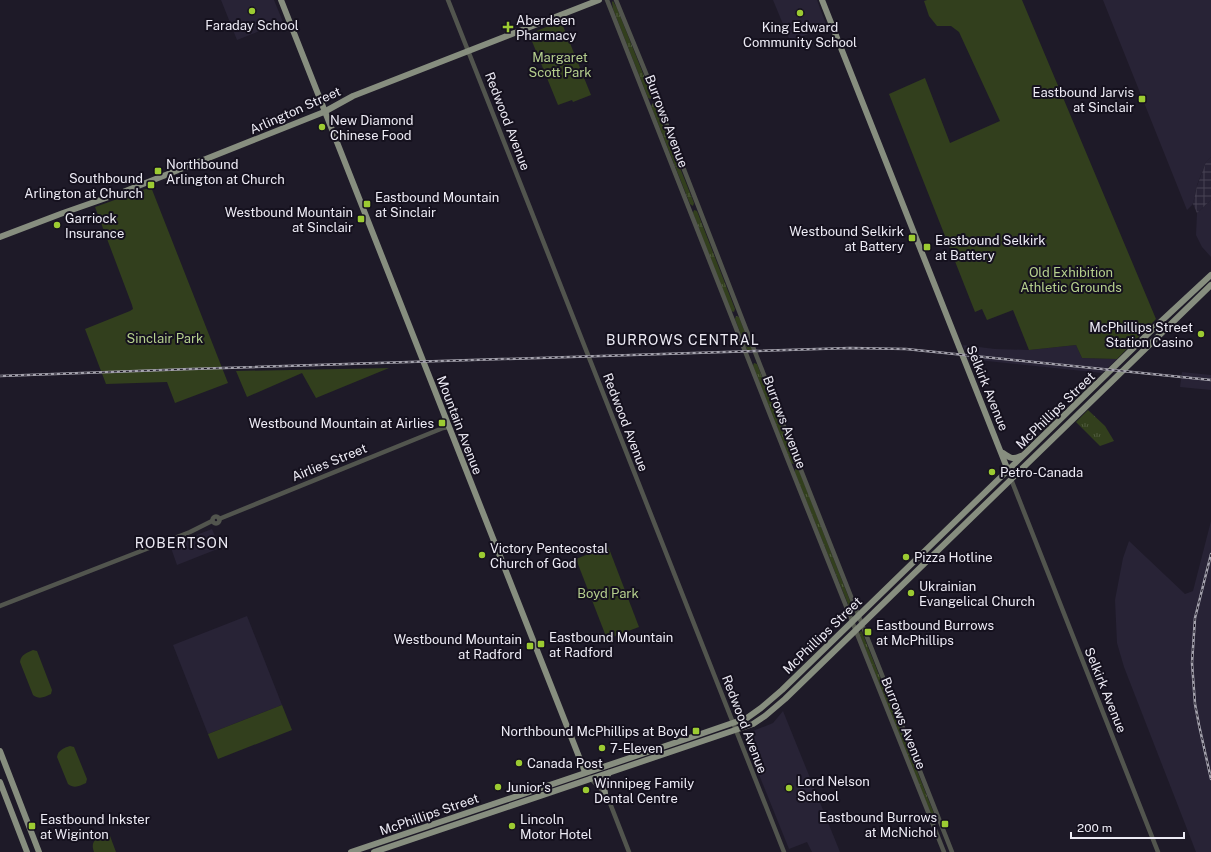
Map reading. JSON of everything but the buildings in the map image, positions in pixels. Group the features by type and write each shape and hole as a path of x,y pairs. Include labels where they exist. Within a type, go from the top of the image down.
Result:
{"main road":[{"name":"Mountain Avenue","path":"281,0 585,772"},
{"name":"Arlington Street","path":"0,237 123,192 324,112 353,96 599,0"},
{"name":"Selkirk Avenue","path":"822,0 1011,479"},
{"name":"McPhillips Street","path":"350,852 747,718 782,690 1175,308 1211,275"},
{"name":"McPhillips Street","path":"374,852 736,730 753,724 765,716 862,624 1211,285"},
{"path":"1175,308 1181,314"},
{"path":"1137,345 1141,352"},
{"path":"1045,434 1052,440"},
{"path":"1001,451 1011,459 1024,455"},
{"path":"0,751 40,852"},
{"path":"605,793 603,785 604,779 610,772"},
{"path":"0,782 27,852"}],"street":[{"name":"Redwood Avenue","path":"448,0 784,852"},
{"name":"Burrows Avenue","path":"607,0 944,852"},
{"name":"Burrows Avenue","path":"616,0 657,100 739,313 952,852"},
{"name":"Airlies Street","path":"0,606 190,532 212,522 212,518 214,517 219,519 449,427"},
{"name":"Selkirk Avenue","path":"1011,479 1158,852"},
{"name":"Mountain Avenue","path":"585,772 605,793 629,852"}],"shaded area":[{"name":"Faraday School","path":"221,0 274,0 283,22 237,40"},
{"name":"King Edward Community School","path":"773,0 817,0 827,27 790,41"},
{"path":"1103,0 1211,0 1211,157 1206,162 1197,185 1193,204 1187,210"},
{"path":"1211,157 1211,200 1197,213 1193,204 1197,186 1206,162"},
{"path":"1211,200 1211,257 1202,247 1196,235 1197,213"},
{"path":"963,345 995,349 1029,350 1076,345 1082,358 1117,359 1102,373 968,359"},
{"path":"1182,372 1211,375 1211,390 1180,387"},
{"path":"1211,521 1211,852 1196,852 1124,667 1117,643 1115,600 1123,558 1129,541 1185,594 1193,591"},
{"path":"212,529 220,548 177,565 170,545"},
{"path":"247,616 282,705 208,734 173,645"},
{"name":"Lord Nelson School","path":"783,711 840,852 812,852 807,842 789,849 743,735 773,723"}],"green space":[{"name":"Old Exhibition Athletic Grounds","path":"1022,0 1156,319 1117,359 1082,358 1076,345 1029,350 1013,310 987,320 982,309 975,312 889,94 925,78 950,143 1000,121 959,32 951,26 937,26 929,16 924,1"},
{"path":"613,1 652,96 651,99 648,98 613,9"},
{"name":"Margaret Scott Park","path":"561,21 591,95 573,102 572,100 558,105 529,34"},
{"path":"653,103 694,203 693,206 690,204 651,106"},
{"name":"Sinclair Park","path":"151,187 228,383 175,403 167,382 106,384 85,329 133,309 95,207"},
{"path":"694,210 697,211 735,309 734,312 731,311 693,213"},
{"path":"736,316 739,317 752,350 747,350 735,319"},
{"path":"754,363 757,364 795,461 794,464 791,463 753,366"},
{"path":"389,368 316,398 302,373 247,397 236,371"},
{"path":"1088,410 1105,426 1114,441 1100,446 1076,422"},
{"path":"797,468 854,611 853,614 795,473 795,469"},
{"name":"Boyd Park","path":"608,546 639,627 607,639 576,559"},
{"path":"861,631 935,816 934,818 932,817 859,633"},
{"path":"33,650 37,651 52,690 51,694 42,698 33,695 20,662 23,655"},
{"path":"282,705 292,730 218,759 208,734"},
{"path":"70,746 74,747 87,779 86,783 82,785 72,786 68,784 57,757 60,751"},
{"path":"107,835 110,836 116,852 94,852 93,845 95,840"}],"railway":[{"path":"0,376 850,348 906,349 1211,380"},
{"path":"1211,554 1195,618 1192,663 1195,704 1211,779"}],"place":[{"name":"Faraday School","path":"252,11"},
{"name":"King Edward Community School","path":"800,13"},
{"name":"Aberdeen Pharmacy","path":"508,27"},
{"name":"Eastbound Jarvis at Sinclair","path":"1142,99"},
{"name":"New Diamond Chinese Food","path":"322,127"},
{"name":"Northbound Arlington at Church","path":"158,171"},
{"name":"Southbound Arlington at Church","path":"151,185"},
{"name":"Eastbound Mountain at Sinclair","path":"367,204"},
{"name":"Westbound Mountain at Sinclair","path":"361,219"},
{"name":"Garriock Insurance","path":"57,225"},
{"name":"Westbound Selkirk at Battery","path":"912,238"},
{"name":"Eastbound Selkirk at Battery","path":"927,247"},
{"name":"McPhillips Street Station Casino","path":"1201,334"},
{"name":"Westbound Mountain at Airlies","path":"442,423"},
{"name":"Petro-Canada","path":"992,472"},
{"name":"Victory Pentecostal Church of God","path":"482,555"},
{"name":"Pizza Hotline","path":"906,557"},
{"name":"Ukrainian Evangelical Church","path":"911,593"},
{"name":"Eastbound Burrows at McPhillips","path":"868,632"},
{"name":"Eastbound Mountain at Radford","path":"541,644"},
{"name":"Westbound Mountain at Radford","path":"530,646"},
{"name":"Northbound McPhillips at Boyd","path":"696,731"},
{"name":"7-Eleven","path":"602,748"},
{"name":"Canada Post","path":"519,763"},
{"name":"Junior's","path":"498,787"},
{"name":"Lord Nelson School","path":"789,788"},
{"name":"Winnipeg Family Dental Centre","path":"586,790"},
{"name":"Eastbound Burrows at McNichol","path":"945,824"},
{"name":"Eastbound Inkster at Wiginton","path":"32,826"},
{"name":"Lincoln Motor Hotel","path":"512,826"}],"district":[{"name":"BURROWS CENTRAL","path":"683,340"},
{"name":"ROBERTSON","path":"182,543"}]}
